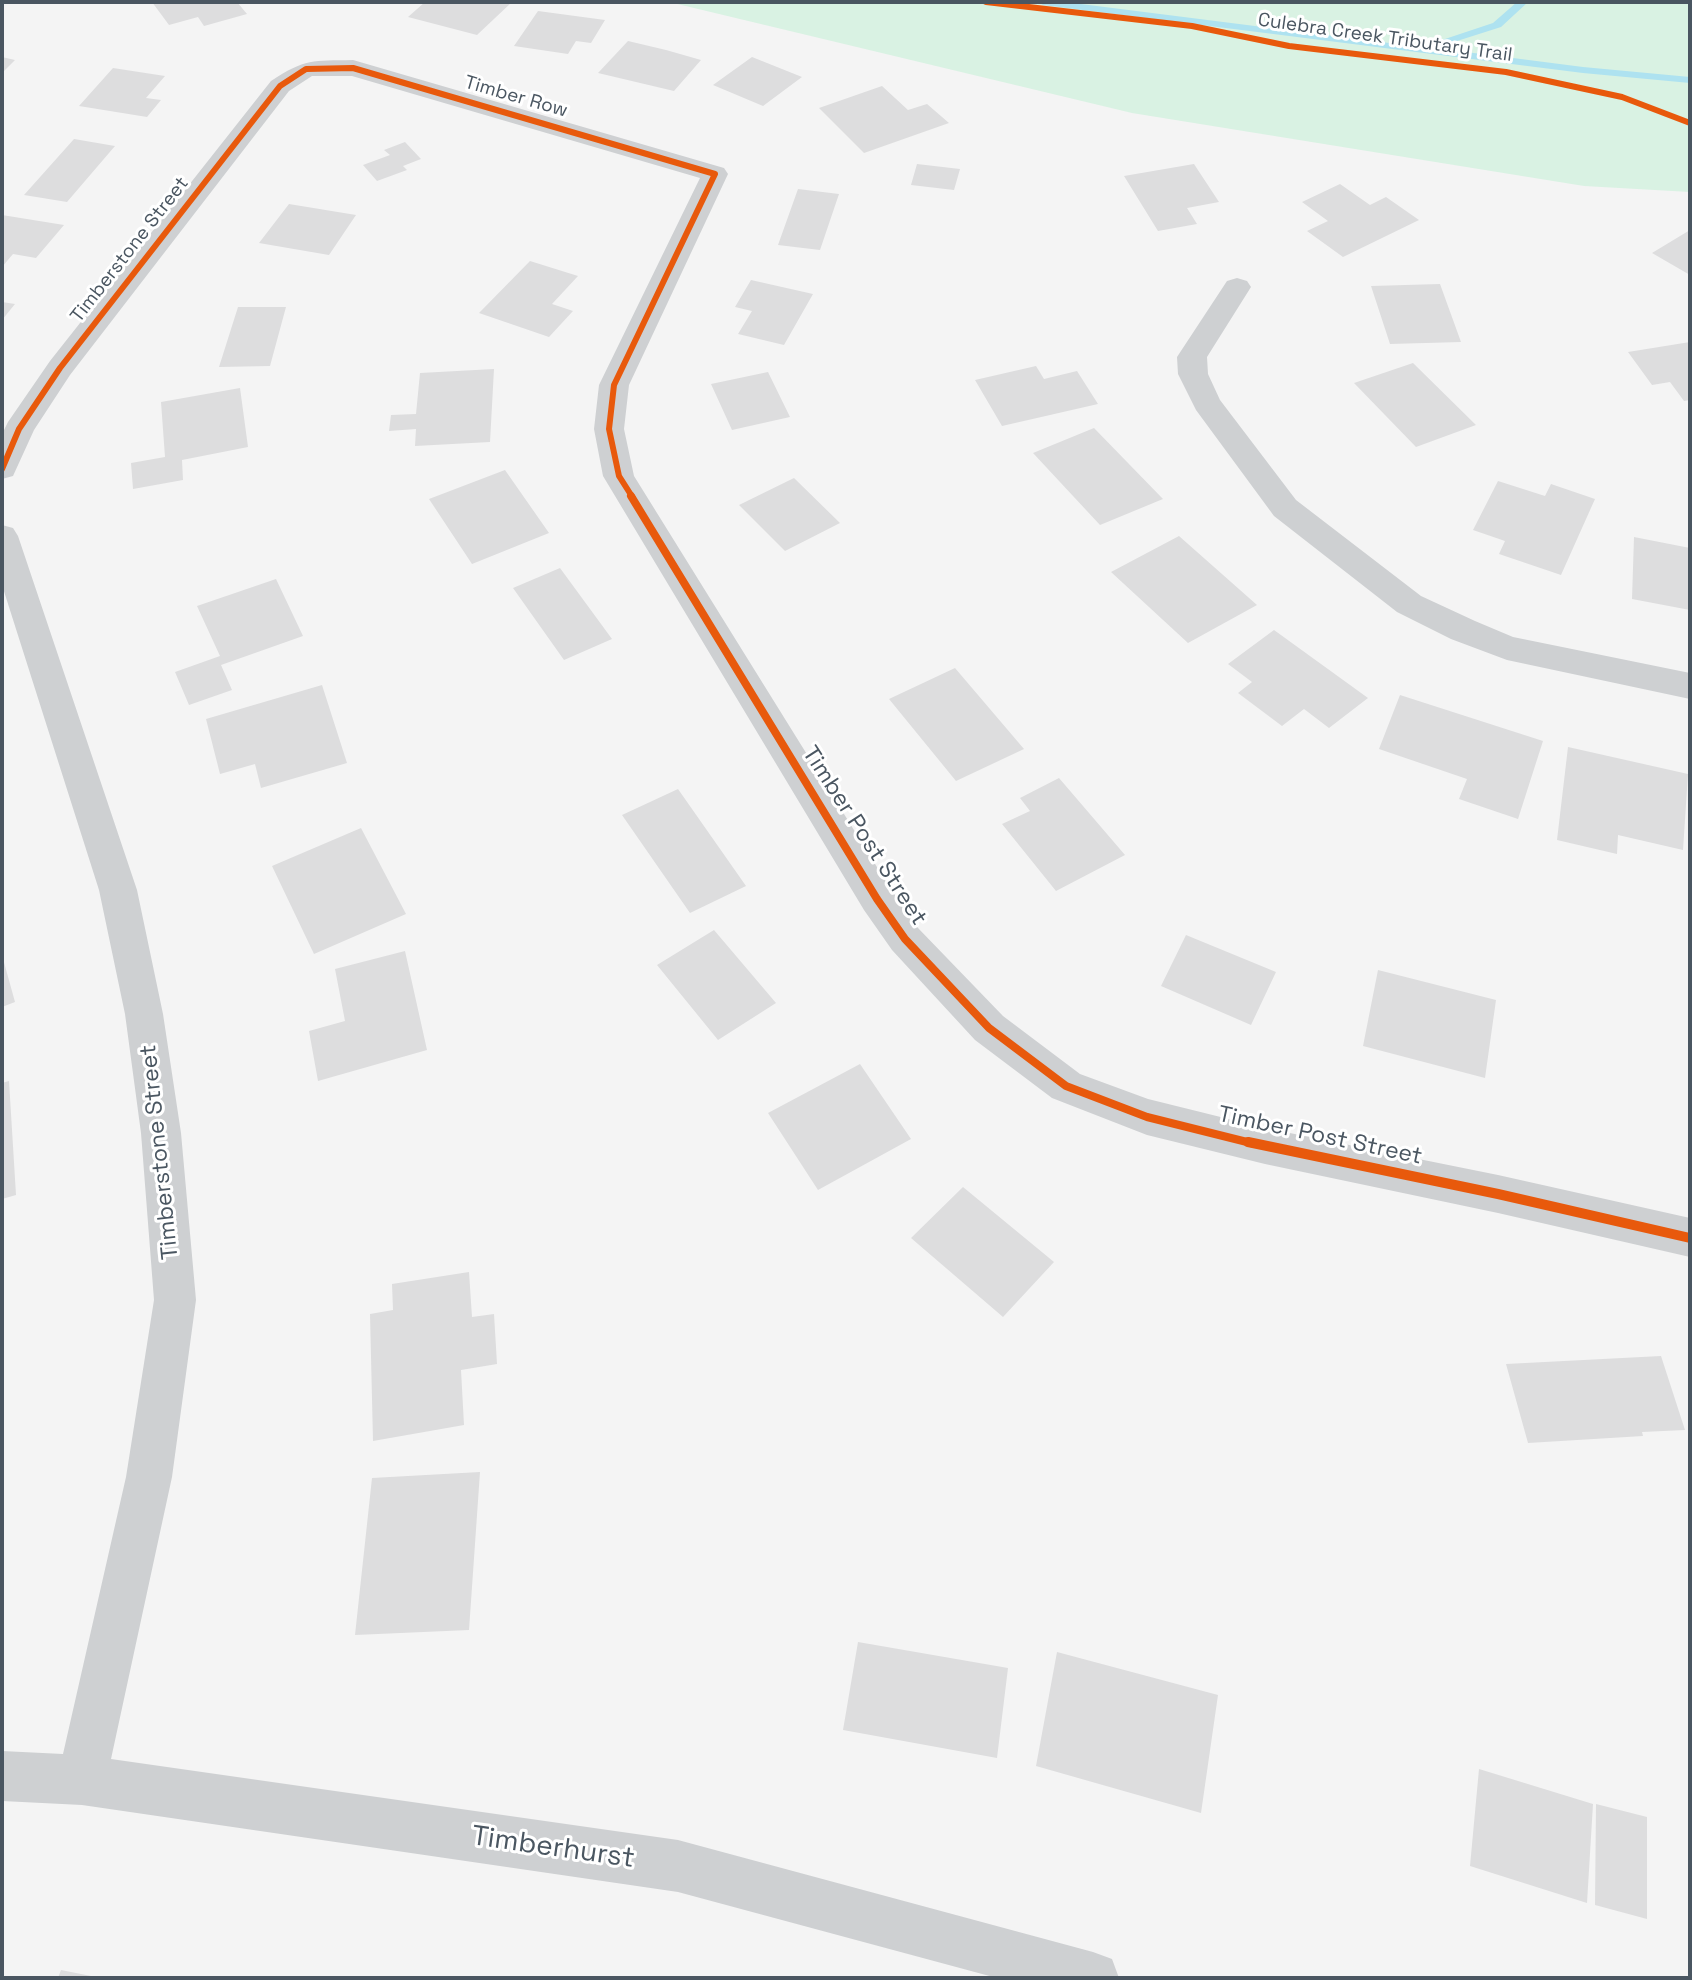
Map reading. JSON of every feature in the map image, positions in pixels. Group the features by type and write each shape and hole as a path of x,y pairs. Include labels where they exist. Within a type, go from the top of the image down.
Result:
{"street":[{"name":"Timber Row","path":"306,69 354,68 715,174"},
{"name":"Timberstone Street","path":"2,469 19,429 60,368 280,86 306,69"},
{"name":"Timber Post Street","path":"715,174 614,385 608,429 619,476 877,899 905,939 989,1028 1066,1086 1147,1117 1690,1238"},
{"path":"1237,287 1192,357 1193,374 1207,403 1285,508 1409,604 1463,631 1507,648 1690,686"},
{"name":"Timberstone Street","path":"2,536 118,890 144,1014 157,1107 176,1300 149,1478 82,1780"},
{"name":"Timberhurst","path":"2,1776 82,1780 678,1866 1093,1978"}],"green space":[{"path":"669,2 1690,2 1690,192 1584,186 1132,113"}],"building":[{"path":"152,2 237,2 247,14 204,26 198,17 169,25"},
{"path":"425,2 512,2 477,35 408,17"},
{"path":"538,11 605,20 591,43 576,41 568,54 514,46"},
{"path":"628,41 701,60 674,91 598,73"},
{"path":"2,57 15,60 2,73"},
{"path":"752,57 802,77 763,106 713,85"},
{"path":"113,68 165,76 146,98 161,100 147,117 79,106"},
{"path":"882,86 908,110 927,104 949,123 864,153 819,108"},
{"path":"74,139 115,146 67,202 24,195"},
{"path":"405,142 421,159 403,166 407,170 377,181 363,165 390,155 384,150"},
{"path":"917,164 960,169 954,190 911,185"},
{"path":"1194,164 1219,202 1187,208 1197,224 1158,231 1124,176"},
{"path":"1340,184 1370,205 1386,197 1419,220 1343,257 1307,231 1328,221 1302,202"},
{"path":"798,189 839,194 820,250 778,245"},
{"path":"289,204 356,215 329,255 259,243"},
{"path":"2,215 64,225 36,258 13,254 2,267"},
{"path":"1690,230 1690,275 1652,253"},
{"path":"530,261 578,276 552,304 573,311 549,337 479,313"},
{"path":"751,280 813,294 784,345 738,334 752,311 735,307"},
{"path":"1440,284 1461,342 1390,344 1371,286"},
{"path":"2,302 15,304 2,320"},
{"path":"238,307 286,307 270,366 219,367"},
{"path":"1690,342 1690,400 1684,401 1670,382 1652,385 1628,352"},
{"path":"1413,363 1476,425 1416,447 1354,383"},
{"path":"1036,366 1044,379 1077,371 1098,404 1002,426 975,380"},
{"path":"494,369 490,442 415,446 416,429 389,431 391,415 416,414 420,373"},
{"path":"768,372 790,417 732,430 711,384"},
{"path":"240,388 248,447 182,460 183,480 133,489 131,463 165,457 161,402"},
{"path":"1094,428 1163,499 1100,525 1033,453"},
{"path":"505,470 549,533 472,564 429,499"},
{"path":"794,478 840,523 785,551 739,505"},
{"path":"1498,481 1545,496 1551,484 1595,499 1561,575 1499,554 1505,541 1473,530"},
{"path":"1179,536 1257,605 1188,643 1111,572"},
{"path":"1634,537 1690,548 1690,610 1632,599"},
{"path":"560,568 612,639 564,660 513,588"},
{"path":"276,579 303,636 221,665 232,690 189,705 175,672 220,656 197,606"},
{"path":"1274,630 1368,698 1329,728 1304,709 1282,726 1238,693 1252,682 1228,664"},
{"path":"955,668 1024,749 956,781 889,699"},
{"path":"322,685 347,763 261,788 255,764 220,774 206,719"},
{"path":"1400,695 1543,741 1518,819 1459,799 1467,779 1379,749"},
{"path":"1568,747 1688,774 1683,850 1618,835 1617,854 1557,840"},
{"path":"1059,778 1125,855 1056,891 1002,824 1030,811 1020,798"},
{"path":"678,789 746,886 690,913 622,815"},
{"path":"361,828 406,914 314,954 272,866"},
{"path":"714,930 776,1003 718,1040 657,965"},
{"path":"1186,935 1276,972 1251,1025 1161,986"},
{"path":"405,951 427,1050 318,1081 309,1031 345,1021 335,969"},
{"path":"2,955 15,1002 2,1007"},
{"path":"1378,970 1496,1000 1485,1078 1363,1046"},
{"path":"860,1064 911,1139 818,1190 768,1113"},
{"path":"9,1081 16,1195 2,1199 2,1083"},
{"path":"963,1187 1054,1262 1003,1317 911,1238"},
{"path":"469,1272 472,1317 494,1314 497,1364 461,1370 464,1425 373,1441 370,1314 393,1310 392,1284"},
{"path":"1661,1356 1685,1430 1642,1432 1643,1436 1528,1443 1506,1364"},
{"path":"480,1472 469,1630 355,1635 372,1478"},
{"path":"858,1642 1008,1668 997,1758 843,1730"},
{"path":"1057,1652 1218,1695 1201,1813 1036,1766"},
{"path":"1479,1769 1593,1804 1587,1903 1470,1866"},
{"path":"1596,1804 1647,1817 1647,1919 1595,1905"},
{"path":"61,1970 96,1977 96,1978 58,1978"}],"waterway":[{"path":"1043,2 1583,70 1690,80"},
{"path":"1425,48 1497,25 1523,2"}],"cycle path":[{"name":"Culebra Creek Tributary Trail","path":"986,2 1192,26 1289,46 1506,72 1622,97 1690,123"},
{"path":"2,469 19,429 60,368 280,86 306,69 353,68 715,174 614,385 609,429 619,476 877,899 905,939 989,1028 1066,1086 1147,1117 1265,1146 1498,1194 1690,1238"}]}
